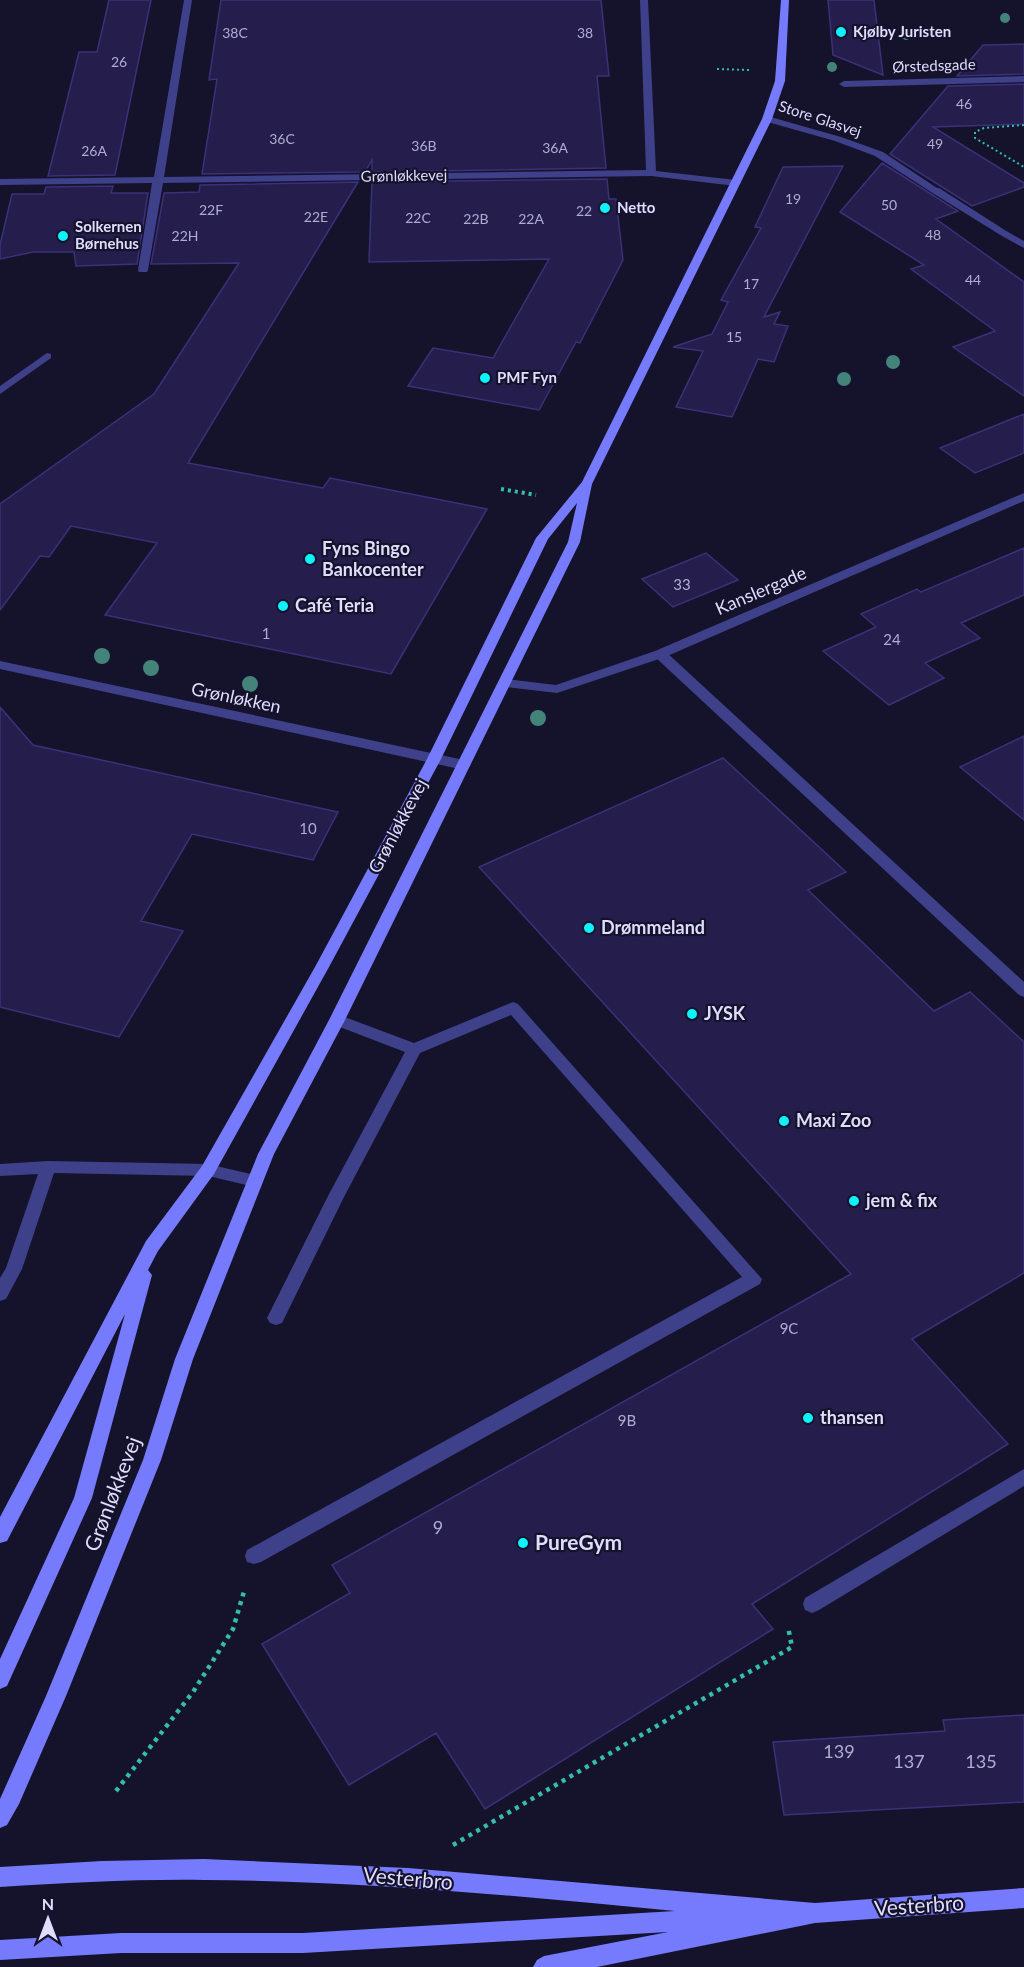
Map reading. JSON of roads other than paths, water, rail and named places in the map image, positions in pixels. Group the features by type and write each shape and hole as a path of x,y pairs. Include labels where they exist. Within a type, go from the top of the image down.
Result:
{"main road":[{"name":"Store Glasvej","path":"768,119 780,81 785,0"},
{"name":"Grønløkkevej","path":"0,1535 152,1246 208,1170 322,967 434,759 542,538 587,483 768,119"},
{"name":"Grønløkkevej","path":"0,1818 56,1696 152,1460 183,1359 266,1154 337,1020 574,542 587,483"},
{"path":"0,1680 82,1498 152,1246"},
{"name":"Vesterbro","path":"0,1877 84,1870 313,1871 815,1913"},
{"name":"Vesterbro","path":"544,1967 815,1913 1024,1899"},
{"path":"0,1950 121,1943 303,1943 815,1913"}],"street":[{"path":"143,270 188,0"},
{"path":"644,0 651,173"},
{"name":"Ørstedsgade","path":"844,84 1024,79"},
{"name":"Store Glasvej","path":"768,119 838,139 879,154 1024,245"},
{"name":"Grønløkkevej","path":"0,182 651,173 736,183"},
{"path":"0,391 47,356"},
{"name":"Kanslergade","path":"506,683 557,689 660,654 1024,497"},
{"path":"660,654 1024,991"},
{"name":"Grønløkken","path":"0,665 464,765"},
{"path":"254,1556 754,1279 513,1008 414,1049 336,1196 276,1318"},
{"path":"337,1020 414,1049"},
{"path":"0,1294 14,1269 48,1167"},
{"path":"0,1170 48,1167 208,1170 255,1181"},
{"path":"812,1604 1024,1477"}],"place":[{"name":"Kjølby Juristen","path":"841,32"},
{"name":"Netto","path":"605,208"},
{"name":"Solkernen Børnehus","path":"63,236"},
{"name":"PMF Fyn","path":"485,378"},
{"name":"Fyns Bingo Bankocenter","path":"310,559"},
{"name":"Café Teria","path":"283,606"},
{"name":"Drømmeland","path":"589,928"},
{"name":"JYSK","path":"692,1014"},
{"name":"Maxi Zoo","path":"784,1121"},
{"name":"jem & fix","path":"854,1201"},
{"name":"thansen","path":"808,1418"},
{"name":"PureGym","path":"523,1543"}]}
